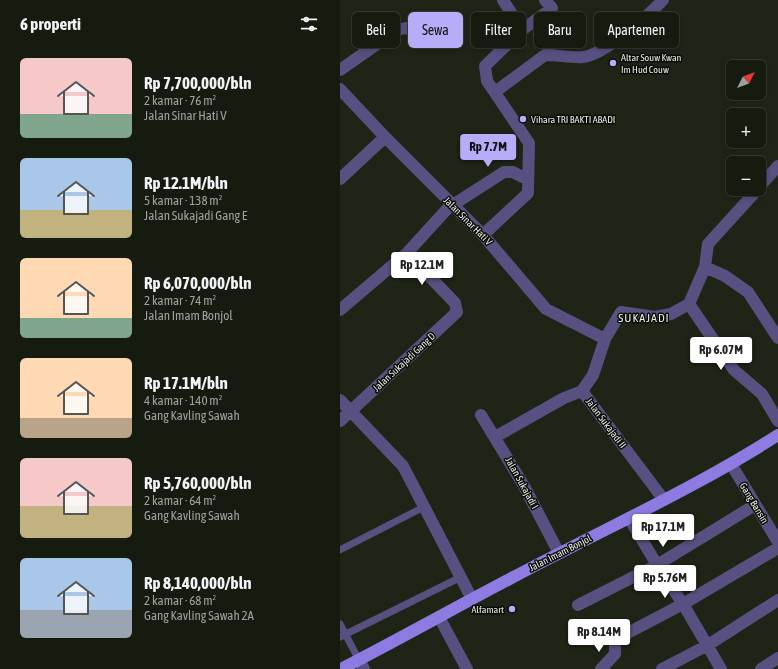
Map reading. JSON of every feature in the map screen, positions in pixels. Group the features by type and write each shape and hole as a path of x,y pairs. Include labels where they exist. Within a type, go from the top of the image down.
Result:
{"main road":[{"name":"Jalan Imam Bonjol","path":"341,669 362,664 439,617 559,553 664,500 731,464 778,435"}],"street":[{"path":"502,0 510,12"},
{"path":"495,92 545,55 582,57 600,51 647,17 663,0"},
{"path":"526,26 549,4"},
{"path":"340,70 397,30 402,28 408,30"},
{"path":"483,235 528,193 529,143 487,81 485,66 504,48"},
{"name":"Jalan Sinar Hati V","path":"340,89 385,138 483,235 546,309 605,339"},
{"path":"340,179 385,138"},
{"path":"766,179 778,166"},
{"path":"340,310 407,253 448,208 504,172 513,172 528,180"},
{"path":"751,196 708,244 705,267 689,304 734,370 762,394 778,421"},
{"name":"Jalan Sukajadi Gang D","path":"340,421 457,312 455,303 407,253"},
{"path":"705,267 725,276 748,292 778,338"},
{"name":"Jalan Sukajadi II","path":"664,500 582,391 593,375 605,339 622,311 655,317 671,314 689,304"},
{"path":"495,437 564,398 582,391"},
{"path":"340,400 403,466 472,599"},
{"name":"Jalan Sukajadi I","path":"481,415 524,486 559,553"},
{"name":"Gang Bansin","path":"731,464 778,542"},
{"path":"578,605 657,565 755,505"},
{"path":"629,518 708,645 721,669"},
{"path":"601,669 615,654 615,644 620,637 683,604 778,548"},
{"path":"662,669 708,645 778,600"},
{"path":"439,617 467,669"},
{"path":"761,669 778,658"}],"lane":[{"path":"340,550 424,507"},
{"path":"343,635 461,577"},
{"path":"340,624 343,635 362,664"}],"place":[{"name":"Altar Souw Kwan Im Hud Couw","path":"613,63"},
{"name":"Vihara TRI BAKTI ABADI","path":"523,119"},
{"name":"Alfamart","path":"512,609"}],"district":[{"name":"SUKAJADI","path":"644,318"}]}
